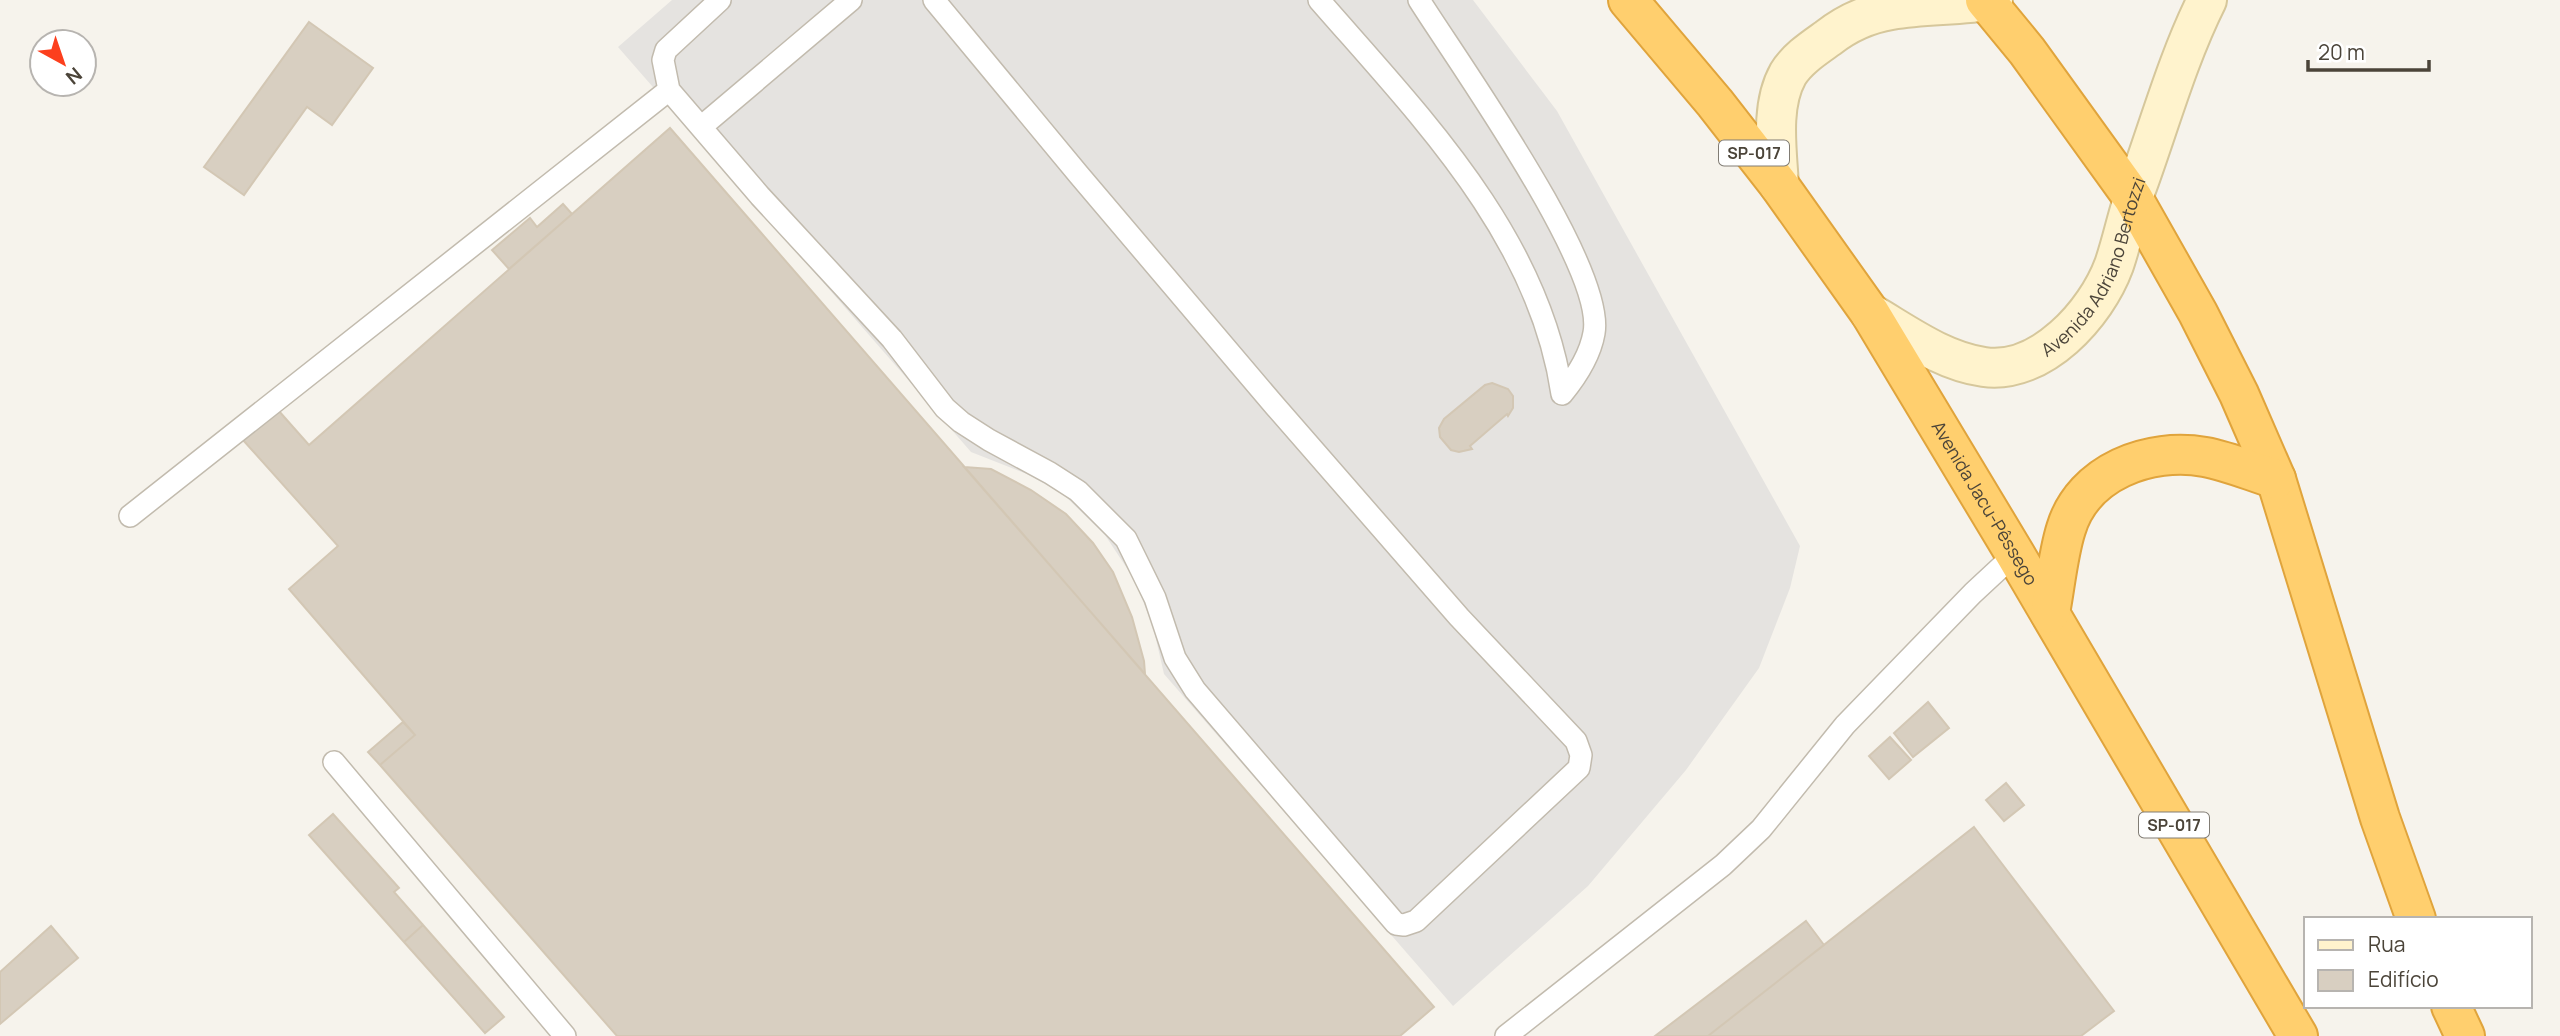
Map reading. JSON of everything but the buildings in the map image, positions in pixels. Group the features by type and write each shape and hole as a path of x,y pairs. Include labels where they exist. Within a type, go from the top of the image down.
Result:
{"highway":[{"name":"Avenida Jacu-Pêssego","path":"1629,0 1715,103 1779,186 1870,313 2298,1036"},
{"path":"1988,0 2028,51 2133,198 2234,382 2276,479 2380,818 2415,917"},
{"path":"2050,613 2065,531 2072,513 2080,500 2109,473 2129,463 2179,455 2205,457 2276,479"},
{"path":"2452,1008 2465,1036"}],"main road":[{"path":"1779,186 1776,131 1779,103 1783,84 1796,64 1852,21 1874,13 1988,0"},
{"name":"Avenida Adriano Bertozzi","path":"1870,313 1944,356 1986,367 2004,366 2032,358 2059,342 2089,311 2113,267 2133,198 2193,28 2207,0"}],"lane":[{"path":"720,0 666,50 663,61 669,90 760,196 892,339 946,408 961,422 989,440 1079,491 1126,538 1155,598 1163,626 1183,674 1396,924 1404,925 1416,921 1579,768 1581,755 1576,741 1459,617 1275,406 934,0"},
{"path":"701,128 851,0"},
{"path":"1319,0 1432,131 1492,214 1535,293 1551,340 1562,394 1575,379 1587,356 1595,331 1592,299 1580,268 1525,165 1419,0"},
{"path":"130,516 669,90"},
{"path":"1506,1036 1723,865 1760,829 1845,725 1973,593 2015,554"},
{"path":"334,762 565,1036"}],"shaded area":[{"path":"672,0 1473,0 1557,111 1800,546 1790,588 1759,668 1686,770 1588,886 1453,1006 1164,674 1153,626 1134,579 1105,535 1063,494 1027,474 971,452 618,47"}]}
